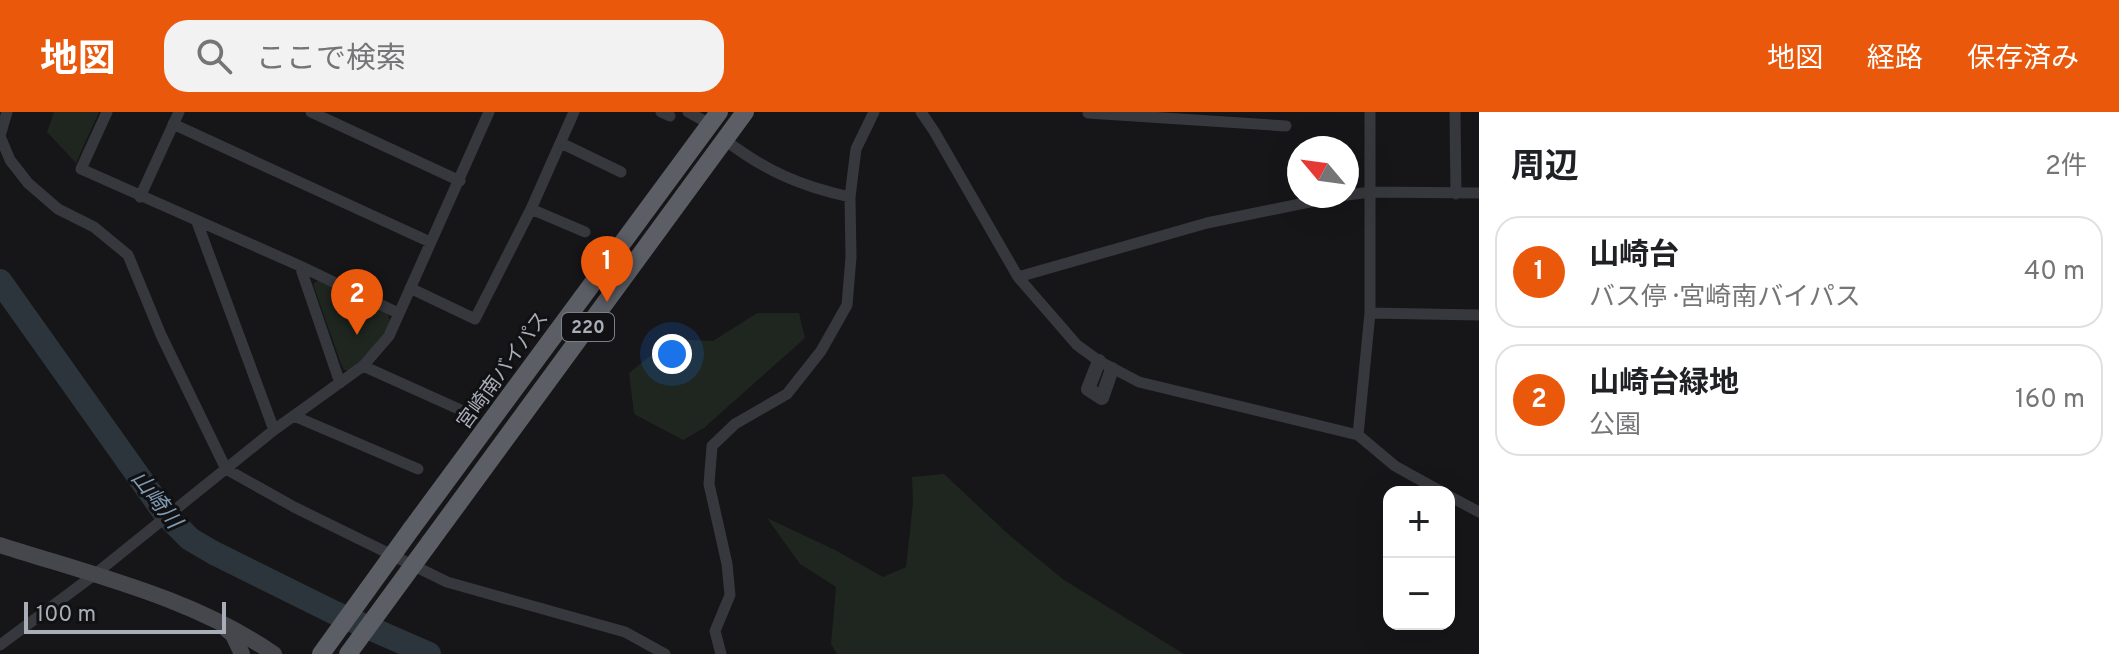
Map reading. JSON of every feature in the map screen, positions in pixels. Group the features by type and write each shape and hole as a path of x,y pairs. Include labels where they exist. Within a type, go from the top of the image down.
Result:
{"highway":[{"name":"220","path":"348,654 745,112"},
{"name":"宮崎南バイパス","path":"321,654 714,118"}],"main road":[{"path":"0,545 163,598 217,620 274,654"},
{"path":"217,620 233,635 242,654"}],"street":[{"path":"7,112 0,136 10,160 28,183 58,209 94,227 128,255 161,335 226,469 294,507 447,582 625,632 665,654"},
{"path":"107,112 81,169 398,313"},
{"path":"140,197 179,112"},
{"path":"311,112 460,181"},
{"path":"0,645 94,575 274,430 363,366 389,336 489,112"},
{"path":"410,288 475,319 531,209 574,112"},
{"path":"688,112 714,118"},
{"path":"721,654 715,631 730,595 727,564 709,484 712,446 735,424 787,394 821,351 847,305 851,257 850,197 856,149 874,112"},
{"path":"921,112 1018,277 1077,345 1105,365 1139,382 1358,435 1395,466 1431,486"},
{"path":"1088,112 1286,126"},
{"path":"1358,435 1370,313 1370,112"},
{"path":"1455,112 1456,194"},
{"path":"173,124 430,242"},
{"path":"725,140 769,170 808,188 850,197"},
{"path":"561,143 621,172"},
{"path":"1359,194 1479,193"},
{"path":"1018,277 1207,223 1287,207"},
{"path":"531,209 585,232"},
{"path":"197,222 274,430"},
{"path":"300,266 340,383"},
{"path":"1370,313 1479,315"},
{"path":"363,366 463,411"},
{"path":"294,416 418,469"},
{"path":"1455,499 1479,512"}],"shaded area":[{"path":"54,112 99,112 76,163 47,132"},
{"path":"318,280 387,312 391,323 377,346 351,370 344,370 341,364 313,284"},
{"path":"757,313 799,313 805,338 704,428 683,440 634,414 629,373 671,339 713,341"},
{"path":"944,474 1008,534 1064,580 1184,654 837,654 831,644 836,587 800,564 767,518 883,577 906,567 913,503 912,477"}],"waterway":[{"name":"山崎川","path":"0,281 166,515 190,539 333,612 429,654"}],"place":[{"name":"山崎台","path":"607,302"},
{"name":"山崎台緑地","path":"357,335"}]}
